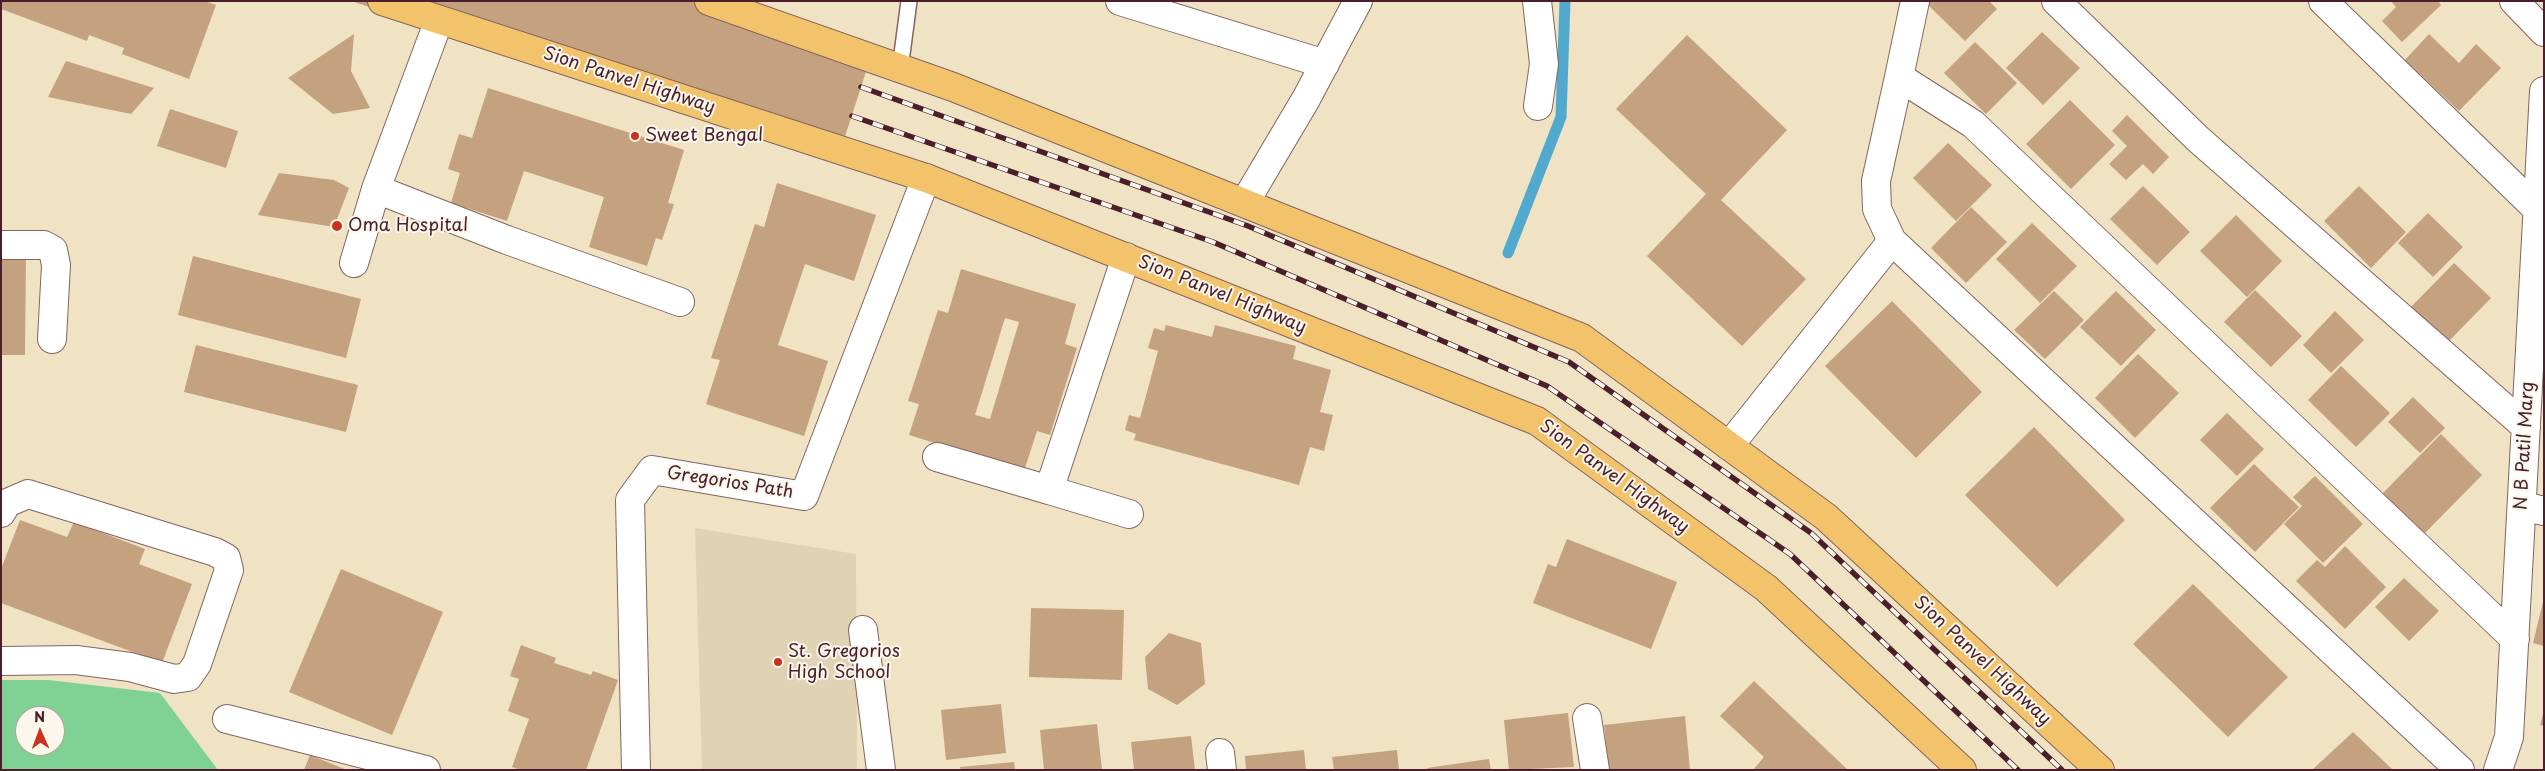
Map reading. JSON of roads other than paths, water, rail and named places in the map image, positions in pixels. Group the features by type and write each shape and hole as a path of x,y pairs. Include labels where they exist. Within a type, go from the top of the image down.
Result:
{"highway":[{"name":"Sion Panvel Highway","path":"382,1 926,178 1537,421 1766,588 1962,770"},
{"name":"Sion Panvel Highway","path":"709,1 953,87 1582,338 1826,517 2100,770"}],"street":[{"path":"1120,1 1325,64"},
{"path":"1245,202 1325,64 1358,1"},
{"path":"1537,1 1544,64 1538,106"},
{"path":"1915,1 1876,181 1878,210 1892,241 2460,770"},
{"path":"2056,1 2198,139 2526,427"},
{"path":"2323,1 2537,209"},
{"path":"2514,1 2544,32"},
{"path":"354,263 376,188 439,20"},
{"path":"1900,77 1973,124 2515,639"},
{"name":"N B Patil Marg","path":"2498,770 2509,737 2515,639 2533,508 2526,427 2536,369 2538,292 2537,209 2544,92"},
{"name":"Gregorios Path","path":"636,770 630,500 652,470 804,496 926,178"},
{"path":"376,188 507,240 680,302"},
{"path":"1729,446 1892,241"},
{"path":"1,245 44,245 52,250 56,265 52,339"},
{"path":"1049,490 1126,257"},
{"path":"938,457 1129,514"},
{"path":"1,513 7,503 28,494 215,552 226,558 229,570 197,664 188,677 174,679 130,667 76,660 1,661"},
{"path":"863,630 881,770"},
{"path":"1587,718 1595,770"},
{"path":"227,719 426,770"}],"lane":[{"path":"900,69 909,1"}],"waterway":[{"path":"1508,253 1561,117 1565,1"}],"railway":[{"path":"861,87 1248,226 1569,362 1811,533 2062,770"},
{"path":"852,116 1213,242 1547,386 1790,554 2018,770"}],"place":[{"name":"Sweet Bengal","path":"635,136"},
{"name":"Oma Hospital","path":"337,226"},
{"name":"St. Gregorios High School","path":"778,662"}]}
